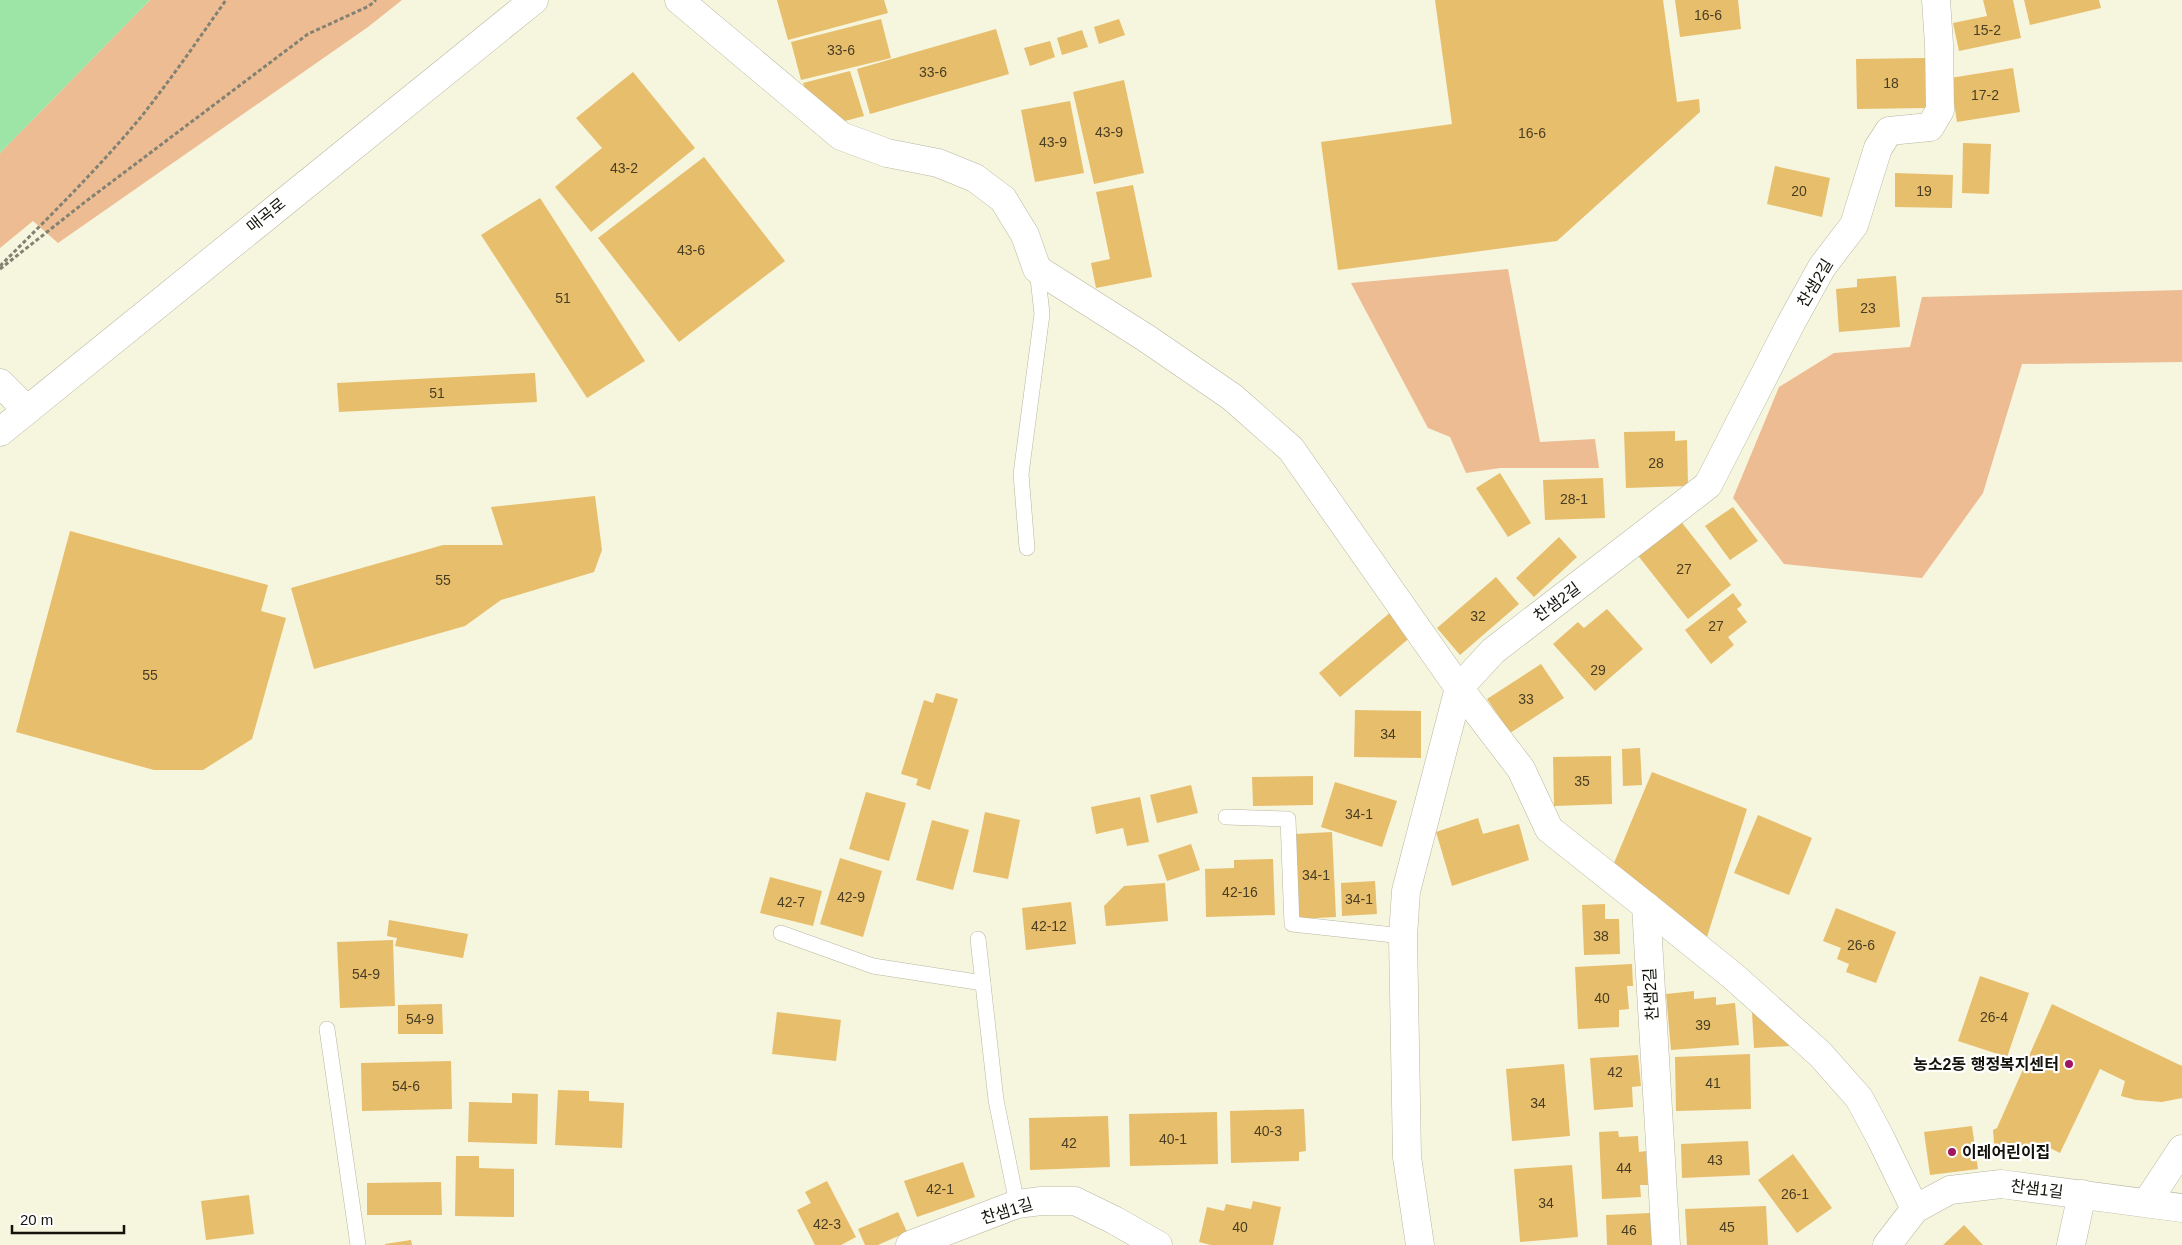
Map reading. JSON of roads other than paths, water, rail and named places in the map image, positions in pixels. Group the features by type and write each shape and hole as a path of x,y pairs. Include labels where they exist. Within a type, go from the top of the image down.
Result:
{"street":[{"name":"매곡로","path":"0,432 26,409 534,0"},
{"path":"679,0 841,136 887,153 938,163 975,178 1003,199 1025,235 1037,269 1146,338 1232,397 1291,449 1459,688 1520,769 1549,829 1733,976 1820,1054 1859,1098 1915,1209"},
{"name":"찬샘2길","path":"1459,688 1493,651 1708,485 1818,276 1854,225 1882,143 1889,131 1930,127 1940,110 1936,0"},
{"path":"0,383 26,409"},
{"path":"1420,1245 1407,1157 1403,936 1406,891 1459,688"},
{"name":"찬샘2길","path":"1646,906 1666,1245"},
{"path":"2147,1202 2182,1150"},
{"name":"찬샘1길","path":"1887,1245 1915,1209 1950,1190 2001,1184 2182,1208"},
{"path":"2071,1245 2082,1194"},
{"name":"찬샘1길","path":"910,1245 1017,1204 1041,1201 1075,1201 1158,1245"}],"lane":[{"path":"1027,548 1021,474 1042,314 1037,269"},
{"path":"1226,817 1288,819 1292,924 1403,936"},
{"path":"781,933 874,966 983,983"},
{"path":"978,939 996,1100 1017,1204"},
{"path":"327,1029 358,1245"}],"place":[{"name":"농소2동 행정복지센터","path":"2069,1064"},
{"name":"이레어린이집","path":"1952,1152"}]}
